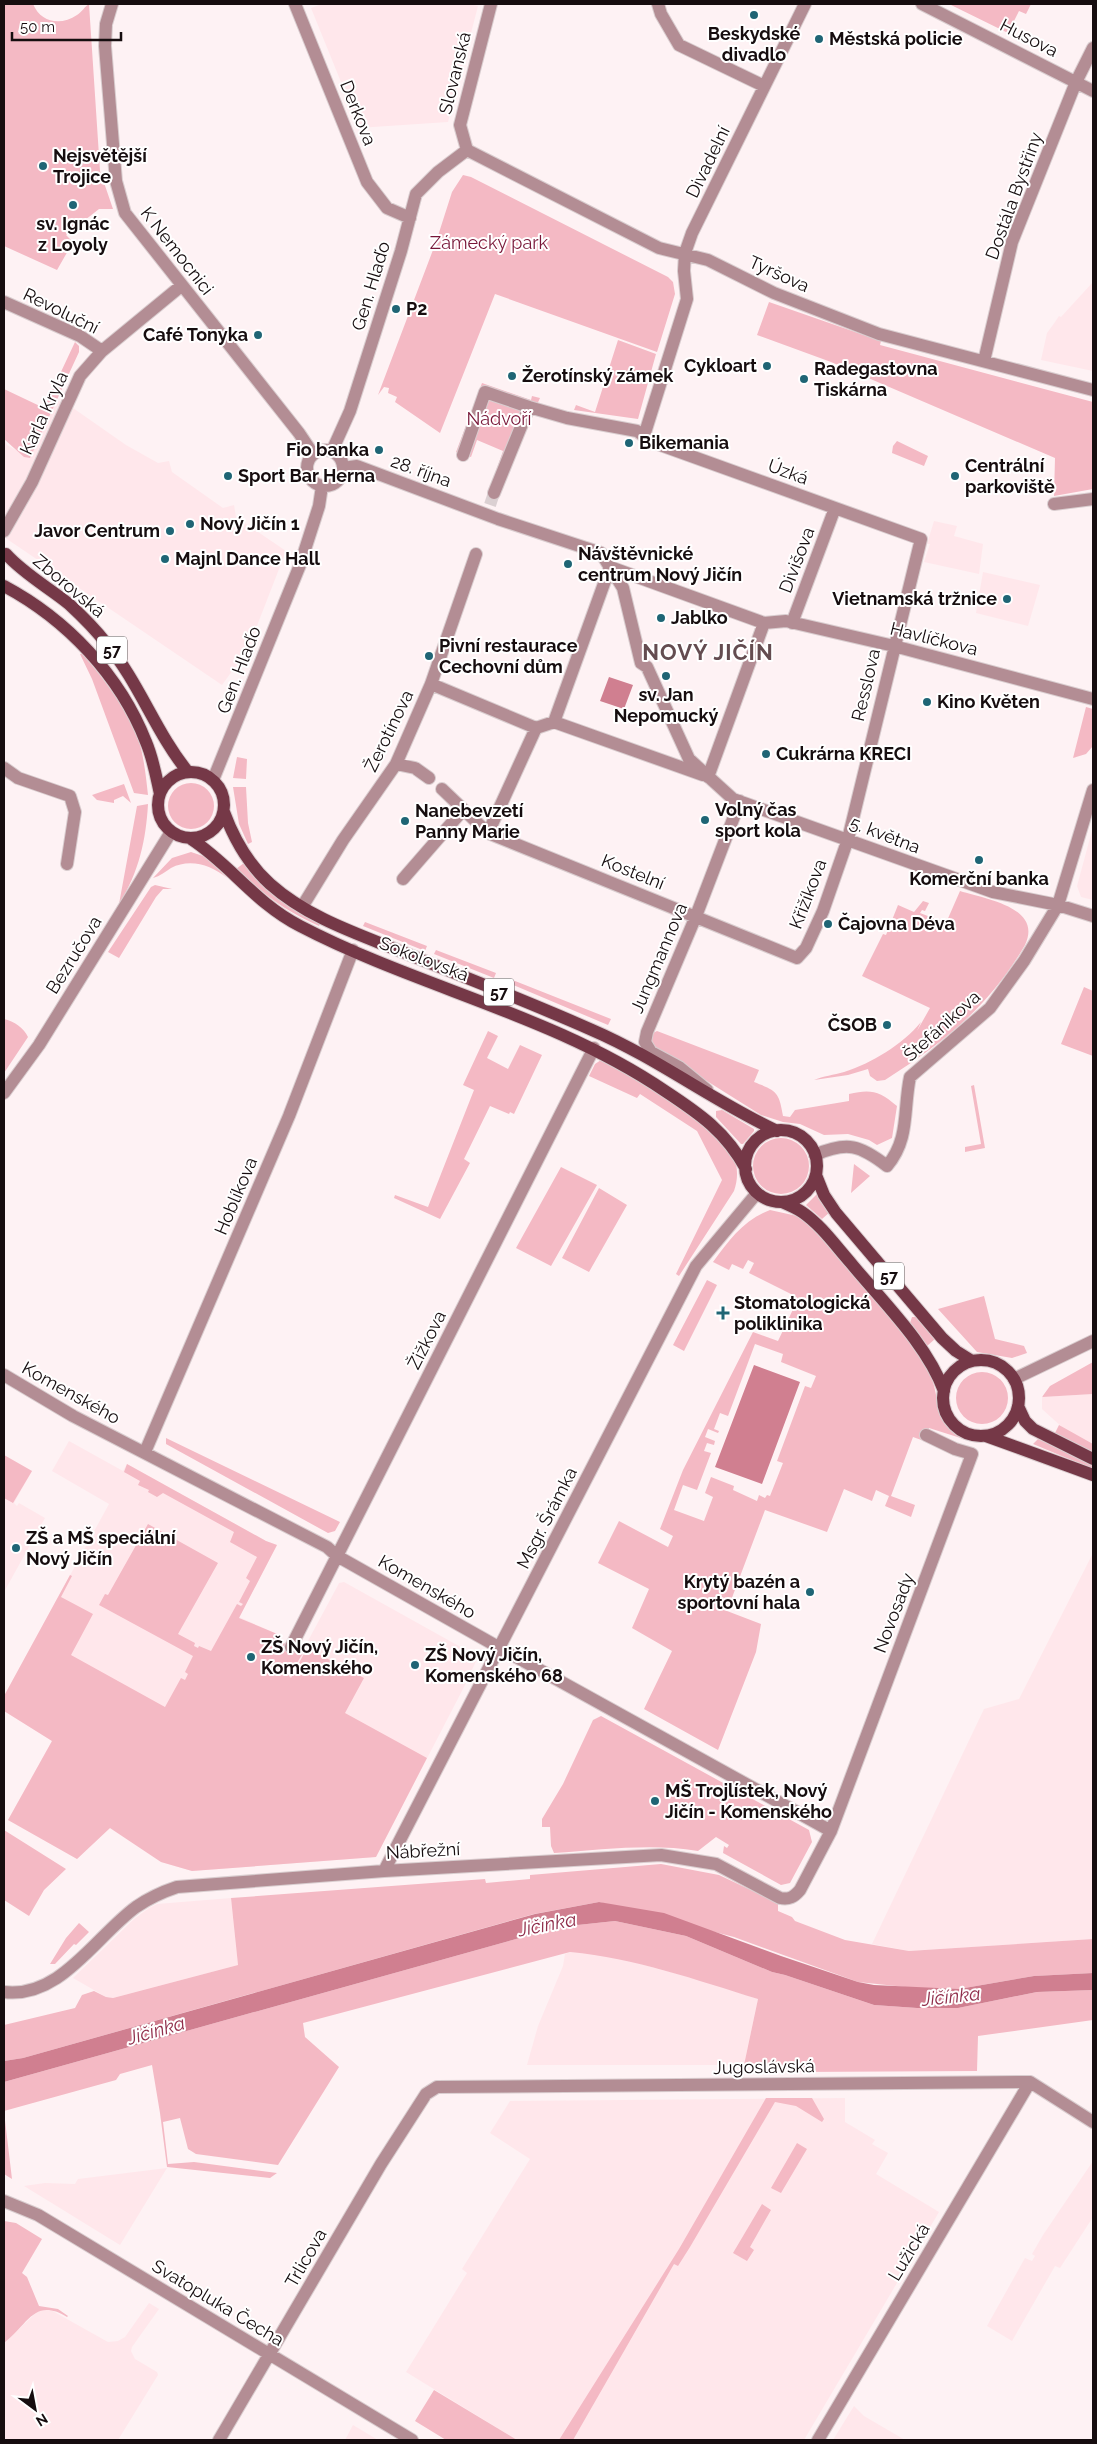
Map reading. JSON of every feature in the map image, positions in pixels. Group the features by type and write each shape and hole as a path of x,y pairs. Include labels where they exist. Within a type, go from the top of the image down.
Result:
{"main road":[{"name":"57","path":"4,568 5,550"},
{"name":"Zborovská","path":"5,550 23,571 72,607 107,644 138,689 174,755 188,772"},
{"name":"Zborovská","path":"4,586 60,624 93,656 109,676 136,719 146,742 160,794"},
{"path":"160,794 173,777 188,772 199,773 213,780"},
{"name":"57","path":"213,780 224,797 224,812"},
{"name":"57","path":"160,794 159,815 171,832 191,839"},
{"path":"191,839 211,832 221,821 224,812"},
{"name":"Sokolovská","path":"224,812 232,834 257,870 278,890 302,907 354,933 592,1030 656,1062 716,1098 777,1131"},
{"name":"Sokolovská","path":"191,839 210,851 244,886 278,913 319,936 518,1015 594,1048 656,1084 724,1135 746,1169"},
{"path":"746,1169 746,1158 754,1144 767,1134 777,1131"},
{"name":"57","path":"777,1131 788,1131 803,1138 815,1155 816,1175 824,1195 836,1213 942,1338 956,1351 972,1361 984,1360 996,1363 1006,1369 1014,1379"},
{"name":"57","path":"746,1169 748,1180 757,1193 766,1199 782,1202 803,1212 819,1227 925,1354 936,1371 944,1391 943,1404 951,1422 967,1433 986,1436"},
{"path":"782,1202 793,1200 802,1195 812,1184 816,1175"},
{"path":"944,1391 952,1374 961,1366 972,1361"},
{"path":"986,1436 999,1432 1009,1424 1018,1406 1019,1390 1014,1379"},
{"path":"1018,1406 1025,1421 1033,1429 1093,1459"},
{"path":"986,1436 1093,1475"}],"street":[{"name":"K Nemocnici","path":"111,4 106,24 105,46 118,192 129,220 299,433 313,454"},
{"name":"Derkova","path":"295,4 367,182 387,208 410,218"},
{"name":"Slovanská","path":"467,150 460,125 491,4"},
{"path":"658,4 661,14 679,44 764,86"},
{"name":"Divadelní","path":"644,436 687,299 684,270 685,253 692,233 805,4"},
{"name":"Husova","path":"922,4 1093,91"},
{"name":"Dostála Bystřiny","path":"984,361 1012,242 1039,170 1076,82 1093,48"},
{"name":"Gen. Hlaďo","path":"332,451 350,411 416,194 438,172 467,150"},
{"name":"Tyršova","path":"467,150 659,248 708,260 774,293 879,334 1093,390"},
{"name":"Karla Kryla","path":"4,531 32,482 71,391 80,376 102,351 182,286"},
{"name":"Revoluční","path":"4,302 80,336 102,351"},
{"name":"28. října","path":"463,455 485,392 567,418 637,431 644,436"},
{"path":"490,504 529,407"},
{"name":"Úzká","path":"644,436 652,442 921,539"},
{"path":"325,449 332,451 340,458 343,468 337,482 322,486 311,481 306,470 306,464 313,454 325,449"},
{"name":"28. října","path":"343,468 357,466 490,504 601,553 623,588 640,663 647,667 689,759 708,777"},
{"name":"Gen. Hlaďo","path":"213,780 300,565 319,506 322,486"},
{"path":"1054,504 1093,499"},
{"name":"Divišova","path":"792,623 836,508"},
{"name":"Resslova","path":"848,839 921,539"},
{"name":"Žerotínova","path":"302,907 343,840 396,764 431,684 476,554"},
{"path":"554,722 610,568"},
{"name":"Havlíčkova","path":"610,568 764,623 792,623 894,646 1093,699"},
{"path":"431,684 536,728 554,722 708,777 764,623"},
{"path":"488,833 536,728"},
{"path":"396,764 415,768 429,778"},
{"path":"4,768 18,778 70,796 75,812 67,864"},
{"name":"5. května","path":"708,777 733,799 848,839 923,869 993,892 1058,905 1093,916"},
{"name":"Kostelní","path":"442,789 488,833 797,958"},
{"name":"Štefánikova","path":"815,1155 827,1150 854,1146 869,1152 887,1166 898,1153 903,1138 910,1078 914,1072 956,1040 990,1008 1024,960 1058,905 1093,790"},
{"name":"Jungmannova","path":"716,1098 688,1073 651,1052 645,1042 647,1032 696,916 740,801"},
{"path":"403,879 463,810"},
{"name":"Bezručova","path":"4,1093 39,1045 171,832"},
{"name":"Křižíkova","path":"797,958 806,948 823,911 848,839"},
{"name":"Hoblíkova","path":"145,1452 289,1116 353,950"},
{"name":"Žižkova","path":"291,1647 594,1048"},
{"name":"Msgr. Šrámka","path":"384,1871 696,1266 757,1193"},
{"path":"1014,1379 1093,1341"},
{"name":"Komenského","path":"4,1376 73,1416 327,1547 337,1556 500,1648 831,1831"},
{"name":"Novosady","path":"831,1831 972,1454 954,1449 926,1435"},
{"name":"Nábřežní","path":"4,1992 16,1994 43,1987 65,1972 134,1908 155,1895 177,1887 384,1871 661,1855 716,1864 774,1896 788,1899 800,1890 831,1831"},
{"path":"1030,2082 1093,2122"},
{"name":"Jugoslávská","path":"426,2094 437,2087 447,2085 611,2087 1030,2082"},
{"name":"Lužická","path":"818,2440 1030,2082"},
{"name":"Trlicova","path":"219,2440 271,2355 381,2164 426,2094"},
{"name":"Svatopluka Čecha","path":"4,2202 38,2215 412,2440"}],"shaded area":[{"path":"322,4 470,4 478,6 448,122 358,128 311,8"},
{"path":"1093,282 1093,371 1041,360 1047,333 1059,316 1061,317"},
{"path":"57,400 73,408 126,445 158,463 169,461 172,472 223,508 234,505 236,517 286,551 248,649 222,685 4,537 4,439 7,445 30,458"},
{"path":"934,521 957,526 954,536 983,544 979,574 924,562 930,544 927,544"},
{"name":"Vietnamská tržnice","path":"983,572 1040,585 1028,626 976,613"},
{"path":"1093,827 1093,900 1081,897 1077,886"},
{"path":"1093,1394 1093,1444 1063,1428 1042,1409 1042,1397"},
{"name":"ZŠ Nový Jičín, Komenského","path":"69,1441 123,1471 127,1464 266,1541 277,1545 239,1617 282,1636 280,1641 302,1652 339,1583 344,1582 475,1655 477,1659 465,1685 376,1857 192,1871 161,1862 110,1828 77,1859 8,1820 52,1741 4,1711 4,1696 109,1504 52,1471"},
{"name":"ZŠ a MŠ speciální Nový Jičín","path":"4,1455 32,1471 14,1503 17,1506 19,1503 45,1518 4,1592"},
{"path":"1093,1553 1093,1939 909,1951 872,1944 984,1709 1019,1699"},
{"path":"231,1898 238,1965 113,1998 106,1997 73,1978 134,1919 149,1908 157,1904"},
{"path":"570,1952 607,1955 700,1980 758,1999 744,2065 527,2065 538,2026 563,1966 565,1954"},
{"path":"845,2098 845,2122 875,2140 872,2144 888,2153 876,2174 939,2212 804,2440 517,2440 406,2372 467,2273 462,2269 530,2159 490,2133 510,2101"},
{"path":"1093,2161 1093,2217 1060,2268 1055,2266 1012,2341 987,2326 1025,2258 1032,2261 1035,2256 1032,2254 1043,2235"},
{"path":"167,2168 120,2245 24,2186 45,2183 75,2184 78,2179"},
{"path":"149,2303 159,2309 131,2351 135,2359 157,2372 158,2375 118,2440 4,2440 4,2343 39,2310 49,2309 108,2342 118,2341 125,2337"},
{"path":"854,2406 864,2416 905,2440 833,2440"},
{"path":"353,2425 378,2440 345,2440"}],"green space":[{"path":"4,4 33,4 46,19 64,21 77,15 89,4 100,171 113,209 99,209 66,235 73,242 57,270 4,246"},
{"path":"949,4 1031,4 1026,14 1019,11 1008,33"},
{"name":"Zámecký park","path":"463,175 471,177 668,277 673,282 675,294 657,352 495,294 440,433 395,402 397,397 388,393 389,388 384,387 378,395 436,242 452,192"},
{"path":"769,302 881,341 880,345 1093,402 1093,489 1054,496 1055,458 831,362 757,335"},
{"path":"618,340 656,354 638,419 574,410 576,405 595,412"},
{"path":"75,342 79,346 79,352 30,458 24,457 4,439 4,389 44,408"},
{"name":"Nádvoří","path":"482,383 531,400 532,396 540,398 517,448 500,495 489,491 503,451 477,440 471,457 456,452"},
{"path":"897,441 928,456 924,466 892,453 893,446"},
{"path":"80,654 83,654 107,685 129,718 139,741 148,795 134,793 92,679"},
{"path":"1086,707 1093,709 1093,746 1086,754 1073,758"},
{"path":"237,757 247,759 246,779 233,778"},
{"path":"196,783 200,784 210,793 213,797 213,815 204,825 196,829 186,829 178,825 169,815 168,801 172,793 182,784"},
{"path":"124,784 131,803 123,796 114,800 114,803 97,800 92,795"},
{"path":"233,787 246,787 248,823 252,842 248,844 239,824"},
{"path":"148,804 140,856 132,880 119,904 137,806"},
{"path":"191,852 206,857 227,878 207,866 193,863 178,865 153,878 172,858"},
{"path":"244,863 279,897 320,924 319,926 285,908 236,869"},
{"path":"155,885 172,889 163,889 156,897 119,958 108,952 151,887"},
{"path":"960,891 1009,907 1019,913 1026,922 1028,932 1025,945 996,987 964,1022 927,1052 885,1080 877,1081 870,1076 868,1069 848,1075 814,1080 865,1064 896,1046 921,1022 917,1031 930,1008 862,976 883,934 886,935 898,905 914,912 923,901 929,903 925,911 922,910 920,913 946,923"},
{"path":"365,922 427,946 425,951 363,926"},
{"path":"436,950 496,973 494,978 434,954"},
{"path":"510,979 611,1019 608,1025 506,982"},
{"path":"1084,987 1093,991 1093,1056 1061,1044"},
{"path":"4,1019 18,1025 28,1037 4,1073"},
{"path":"488,1031 498,1036 487,1058 508,1069 520,1045 542,1055 514,1114 510,1112 509,1114 490,1106 464,1159 470,1163 440,1219 394,1198 395,1195 428,1207 474,1090 463,1085"},
{"path":"657,1031 759,1070 754,1082 776,1093 783,1116 790,1117 795,1110 849,1101 849,1094 874,1092 880,1094 897,1106 892,1138 877,1145 869,1140 848,1134 824,1135 800,1124 783,1122 761,1115 656,1049 651,1041 653,1033"},
{"path":"601,1060 611,1063 700,1122 729,1151 736,1164 737,1178 734,1191 679,1276 676,1274 722,1180 697,1131 640,1094 637,1098 589,1076 595,1064"},
{"path":"974,1085 985,1148 965,1152 965,1147 981,1144 971,1086"},
{"path":"722,1110 754,1129 743,1144 716,1117 716,1111"},
{"path":"781,1138 792,1140 801,1146 807,1155 809,1166 807,1177 801,1186 792,1192 781,1194 770,1192 761,1186 755,1177 753,1166 755,1155 761,1146 770,1140"},
{"path":"854,1164 870,1176 851,1193"},
{"path":"561,1167 597,1185 551,1266 516,1248"},
{"path":"599,1188 627,1205 589,1272 562,1258"},
{"path":"817,1194 830,1212 822,1219 806,1205"},
{"path":"770,1210 797,1216 813,1228 880,1306 918,1354 932,1378 943,1420 957,1435 970,1441 929,1428 924,1441 913,1437 891,1496 915,1505 911,1517 885,1506 889,1496 876,1490 872,1501 844,1489 827,1532 765,1510 727,1611 761,1624 756,1652 718,1750 644,1709 672,1651 632,1628 649,1589 598,1563 619,1521 668,1547 673,1536 660,1529 683,1470 753,1332 778,1341 796,1303 791,1300 793,1295 749,1273 754,1263 748,1260 743,1269 732,1264 729,1270 713,1262 745,1225","holes":["755,1344 783,1354 781,1362 816,1376 811,1388 805,1386 777,1461 783,1463 770,1496 767,1495 765,1498 759,1495 757,1501 733,1490 734,1486 711,1477 705,1493 713,1497 704,1521 674,1510 683,1485 697,1490 711,1453 704,1451 707,1443 714,1445 715,1441 705,1437 708,1429 718,1433 719,1431 714,1429 720,1413 728,1416"]},
{"path":"707,1280 717,1285 684,1351 673,1345"},
{"path":"984,1296 995,1339 1024,1346 1027,1353 1012,1358 977,1352 938,1309"},
{"path":"912,1317 917,1317 935,1339 927,1346 910,1323"},
{"path":"1093,1362 1093,1394 1042,1397 1050,1386"},
{"path":"982,1372 996,1376 1004,1384 1008,1398 1004,1412 996,1420 982,1424 968,1420 960,1412 956,1398 960,1384 968,1376"},
{"path":"1059,1425 1093,1444 1093,1452 1055,1433"},
{"path":"166,1438 340,1522 335,1531 328,1533 166,1444"},
{"path":"1038,1439 1093,1465 1093,1469 1033,1444"},
{"path":"4,1455 32,1471 13,1503 4,1498"},
{"name":"ZŠ Nový Jičín, Komenského","path":"127,1464 266,1541 277,1545 239,1618 282,1636 280,1641 303,1653 289,1676 291,1678 307,1648 364,1678 345,1713 427,1758 376,1857 192,1871 161,1862 110,1828 77,1859 8,1820 52,1741 4,1711 4,1696 70,1575 72,1576 61,1597 93,1614 71,1655 165,1707 181,1678 185,1680 188,1674 185,1672 193,1656 99,1605 105,1594 108,1595 148,1524 218,1563 178,1634 195,1643 194,1646 211,1651 237,1604 241,1606 243,1604 239,1602 250,1581 246,1578 257,1557 230,1542 234,1532 163,1493 157,1497 148,1492 149,1490 138,1485 140,1481 124,1472"},
{"name":"MŠ Trojlístek, Nový Jičín - Komenského","path":"601,1716 809,1830 812,1842 790,1883 781,1885 723,1853 724,1846 727,1848 729,1845 716,1837 698,1851 644,1847 554,1853 551,1846 550,1827 542,1827 542,1819 563,1784 593,1720"},
{"path":"4,1830 66,1869 44,1890 29,1916 4,1900"},
{"path":"661,1864 719,1875 778,1903 778,1911 792,1917 795,1921 845,1940 909,1951 1093,1939 1093,1973 1034,1976 959,1989 915,1988 858,1982 734,1937 599,1902 534,1914 23,2058 4,2061 4,2025 75,2008 82,1995 94,1991 113,1998 238,1965 231,1898 485,1879 486,1883 530,1879 530,1875"},
{"path":"615,1921 686,1936 772,1972 874,2005 958,2008 1037,1992 1093,1990 1093,2020 978,2036 977,2071 798,2072 765,2066 744,2065 758,1999 642,1964 570,1952 303,2023 305,2037 339,2067 278,2165 196,2154 188,2149 180,2118 163,2122 168,2164 194,2162 277,2173 270,2178 167,2167 152,2065 120,2074 116,2080 4,2111 4,2082 559,1927"},
{"path":"79,1923 89,1932 76,1945 74,1944 55,1964 50,1964 66,1938"},
{"path":"766,2098 812,2098 824,2119 822,2122 796,2106 775,2102 690,2247 678,2266 674,2264 573,2440 559,2440 679,2249"},
{"path":"4,2112 12,2179 4,2174"},
{"path":"797,2143 807,2149 781,2193 771,2188"},
{"path":"762,2204 771,2210 750,2247 754,2250 747,2261 733,2253"},
{"path":"4,2221 16,2223 42,2239 22,2273 27,2277 39,2306 58,2309 68,2316 47,2310 39,2312 32,2316 4,2343"},
{"path":"434,2390 517,2440 446,2440 415,2421"}],"water":[{"path":"609,677 633,685 624,709 600,701"},
{"path":"754,1365 800,1382 762,1484 715,1467"},
{"name":"Jičínka","path":"599,1902 664,1913 781,1956 858,1982 874,1985 959,1989 1034,1976 1093,1973 1093,1990 1037,1992 958,2008 874,2005 772,1972 686,1936 615,1921 559,1927 4,2082 4,2061 23,2058 535,1914"}],"tunnel":[{"path":"490,505 494,493"}],"place":[{"name":"Beskydské divadlo","path":"754,15"},
{"name":"Městská policie","path":"819,39"},
{"name":"Nejsvětější Trojice","path":"43,166"},
{"name":"sv. Ignác z Loyoly","path":"73,205"},
{"name":"P2","path":"396,309"},
{"name":"Café Tonyka","path":"258,335"},
{"name":"Cykloart","path":"767,366"},
{"name":"Žerotínský zámek","path":"512,376"},
{"name":"Radegastovna Tiskárna","path":"804,379"},
{"name":"Bikemania","path":"629,443"},
{"name":"Fio banka","path":"379,450"},
{"name":"Sport Bar Herna","path":"228,476"},
{"name":"Centrální parkoviště","path":"955,476"},
{"name":"Nový Jičín 1","path":"190,524"},
{"name":"Javor Centrum","path":"170,531"},
{"name":"Majnl Dance Hall","path":"165,559"},
{"name":"Návštěvnické centrum Nový Jičín","path":"568,564"},
{"name":"Vietnamská tržnice","path":"1007,599"},
{"name":"Jablko","path":"661,618"},
{"name":"Pivní restaurace Cechovní dům","path":"429,656"},
{"name":"sv. Jan Nepomucký","path":"666,676"},
{"name":"Kino Květen","path":"927,702"},
{"name":"Cukrárna KRECI","path":"766,754"},
{"name":"Volný čas sport kola","path":"705,820"},
{"name":"Nanebevzetí Panny Marie","path":"405,821"},
{"name":"Komerční banka","path":"979,860"},
{"name":"Čajovna Déva","path":"828,924"},
{"name":"ČSOB","path":"887,1025"},
{"name":"Stomatologická poliklinika","path":"723,1313"},
{"name":"ZŠ a MŠ speciální Nový Jičín","path":"16,1548"},
{"name":"Krytý bazén a sportovní hala","path":"810,1592"},
{"name":"ZŠ Nový Jičín, Komenského","path":"251,1657"},
{"name":"ZŠ Nový Jičín, Komenského 68","path":"415,1665"},
{"name":"MŠ Trojlístek, Nový Jičín - Komenského","path":"655,1801"}],"district":[{"name":"NOVÝ JIČÍN","path":"708,652"}]}
